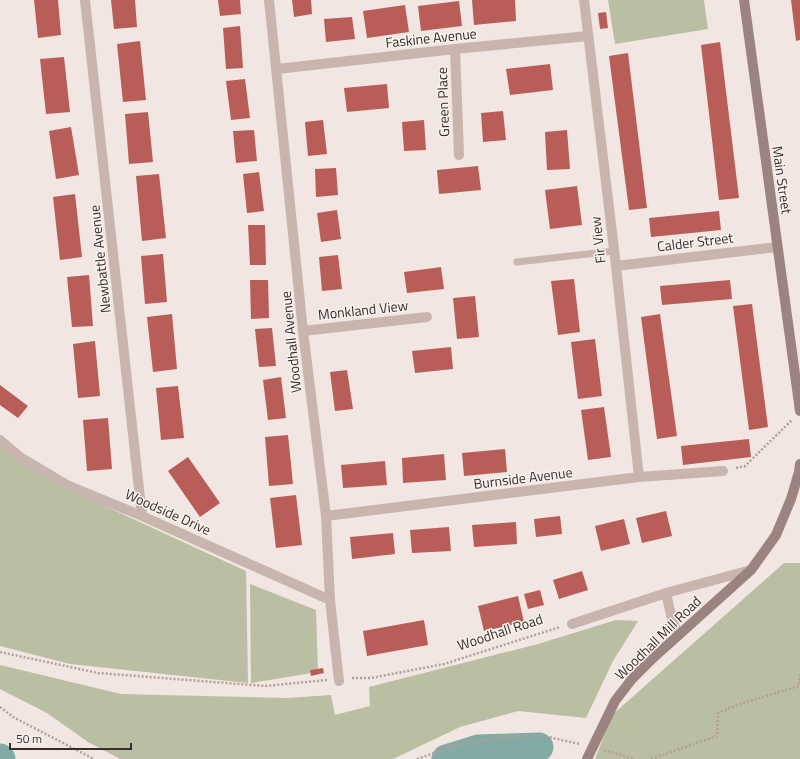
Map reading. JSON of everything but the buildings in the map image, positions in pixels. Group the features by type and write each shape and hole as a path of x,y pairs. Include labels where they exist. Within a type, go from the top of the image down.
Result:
{"main road":[{"name":"Main Street","path":"744,0 777,247 797,414"},
{"path":"751,570 776,535 791,499 800,464"},
{"name":"Woodhall Mill Road","path":"587,759 602,725 615,701 632,678 751,570"}],"street":[{"name":"Newbattle Avenue","path":"85,0 142,516"},
{"name":"Woodhall Avenue","path":"269,0 303,331 326,516 330,600 339,681"},
{"name":"Fir View","path":"584,0 616,266 639,477"},
{"name":"Faskine Avenue","path":"277,69 588,36"},
{"name":"Green Place","path":"455,49 459,155"},
{"name":"Calder Street","path":"616,266 777,247"},
{"name":"Monkland View","path":"303,331 427,317"},
{"name":"Woodside Drive","path":"0,440 20,457 67,484 330,600"},
{"name":"Burnside Avenue","path":"326,516 639,477 724,471"},
{"path":"572,624 666,594 751,570"},
{"path":"666,594 678,636"}],"lane":[{"path":"517,262 614,251"}],"path":[{"path":"724,471 745,466 797,414"},
{"name":"Woodhall Road","path":"0,652 98,673 265,686 321,680 339,681 354,678 371,678 444,664 572,624"},
{"path":"651,759 718,736 718,712 799,686 800,674"},
{"path":"0,707 13,717 94,759"},
{"path":"417,759 457,745 507,737 539,735"}],"green space":[{"path":"608,0 704,0 708,29 615,44"},
{"path":"0,446 66,488 246,571 248,683 70,664 0,646"},
{"path":"784,563 800,563 800,759 595,759 612,715"},
{"path":"250,584 316,610 318,672 251,683"},
{"path":"616,620 638,621 613,661 586,718 518,711 460,727 393,759 120,759 88,742 47,713 0,689 0,665 121,694 288,698 331,695 335,715 370,706 369,687 538,644"}],"waterway":[{"path":"446,759 478,749 539,747"}]}
